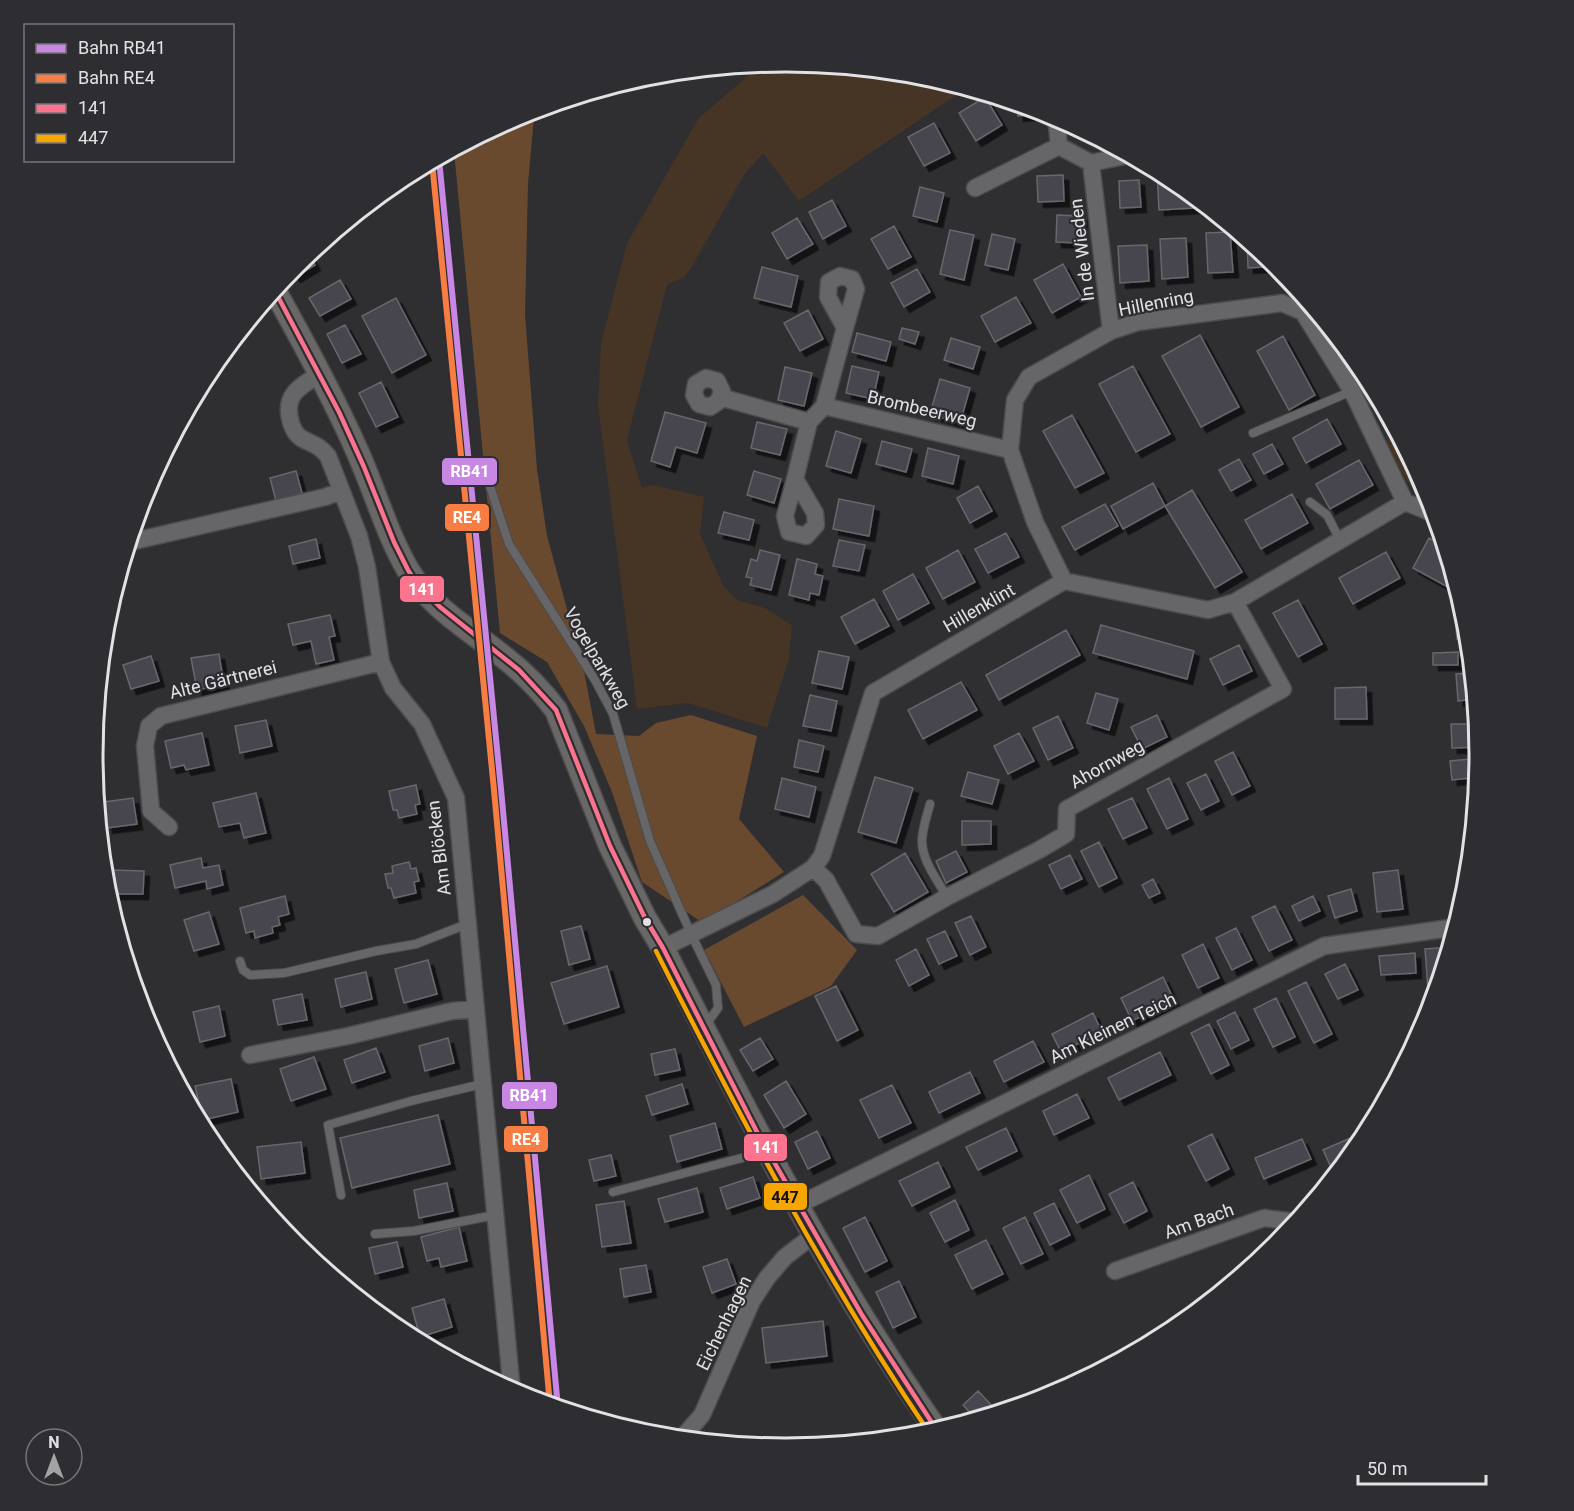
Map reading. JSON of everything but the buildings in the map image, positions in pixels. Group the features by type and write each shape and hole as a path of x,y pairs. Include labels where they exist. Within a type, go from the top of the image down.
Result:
{"street":[{"path":"1057,128 1059,146"},
{"path":"1059,146 1091,163 1117,157"},
{"path":"975,188 1059,146"},
{"name":"In de Wieden","path":"1091,163 1111,331"},
{"path":"279,299 357,452 408,570 427,594 446,612 507,659 542,691 556,710 610,846 645,918 798,1205 878,1344 932,1423"},
{"name":"Hillenring","path":"1064,581 1035,522 1010,450 1016,400 1029,376 1111,331 1138,322 1282,303 1304,312 1352,391 1406,502"},
{"path":"795,479 809,422 824,406 845,327"},
{"name":"Am Blöcken","path":"319,375 294,393 289,403 289,416 293,430 301,438 320,446 328,456 359,536 367,567 381,662 393,688 422,724 456,798 511,1381"},
{"path":"720,397 809,422"},
{"name":"Brombeerweg","path":"824,406 1010,450"},
{"path":"139,540 325,497 341,491"},
{"path":"1064,581 1208,610 1235,602 1406,502 1424,509"},
{"name":"Hillenklint","path":"813,868 822,856 873,693 1064,581"},
{"name":"Ahornweg","path":"813,868 826,880 856,934 878,936 1066,834 1067,809 1282,689 1235,602"},
{"name":"Alte Gärtnerei","path":"169,827 151,812 145,746 149,726 161,716 381,662"},
{"path":"663,948 772,894 813,868"},
{"name":"Am Kleinen Teich","path":"798,1205 1324,946 1448,928"},
{"path":"250,1055 452,1011 475,1010"},
{"name":"Am Bach","path":"1115,1271 1264,1218 1287,1221"},
{"name":"Eichenhagen","path":"688,1431 702,1415 752,1301 767,1278 785,1257 815,1234"}],"lane":[{"path":"1253,433 1352,391"},
{"name":"Vogelparkweg","path":"485,471 509,544 595,680 613,714 650,841 716,985 718,1008 703,1028"},
{"path":"1310,502 1327,515 1340,540"},
{"path":"930,804 922,849 947,897"},
{"path":"240,961 243,970 250,975 284,973 416,944 467,924"},
{"path":"341,1195 328,1125 411,1101 482,1084"},
{"path":"613,1192 768,1151"},
{"path":"375,1234 414,1231 495,1215"}],"shaded area":[{"path":"751,73 832,73 920,85 958,94 799,201 763,153 744,175 691,268 684,277 667,285 627,440 642,488 653,485 704,497 700,534 723,585 737,600 765,608 792,625 789,659 767,728 688,703 637,709 598,404 601,343 627,243 698,119"},
{"path":"534,121 528,184 525,315 537,469 547,536 584,671 596,734 639,736 656,723 691,715 757,736 739,819 784,872 703,923 642,882 612,792 584,726 547,662 500,633 455,159 485,142"},
{"path":"1344,360 1358,381 1347,379 1341,364"},
{"path":"1366,394 1375,407 1363,406 1360,397"},
{"path":"1390,434 1417,492 1400,470 1387,446"},
{"path":"803,895 857,950 831,986 744,1027 704,950"}],"rail line":[{"name":"RB41","path":"440,167 501,789 557,1399"},
{"name":"RE4","path":"433,171 494,790 549,1396"}],"transit line":[{"name":"141","path":"279,299 339,412 394,542 417,584 440,607 519,670 556,710 610,846 758,1134 862,1315 932,1423"},
{"name":"447","path":"656,951 786,1197 855,1317 924,1425"}]}
